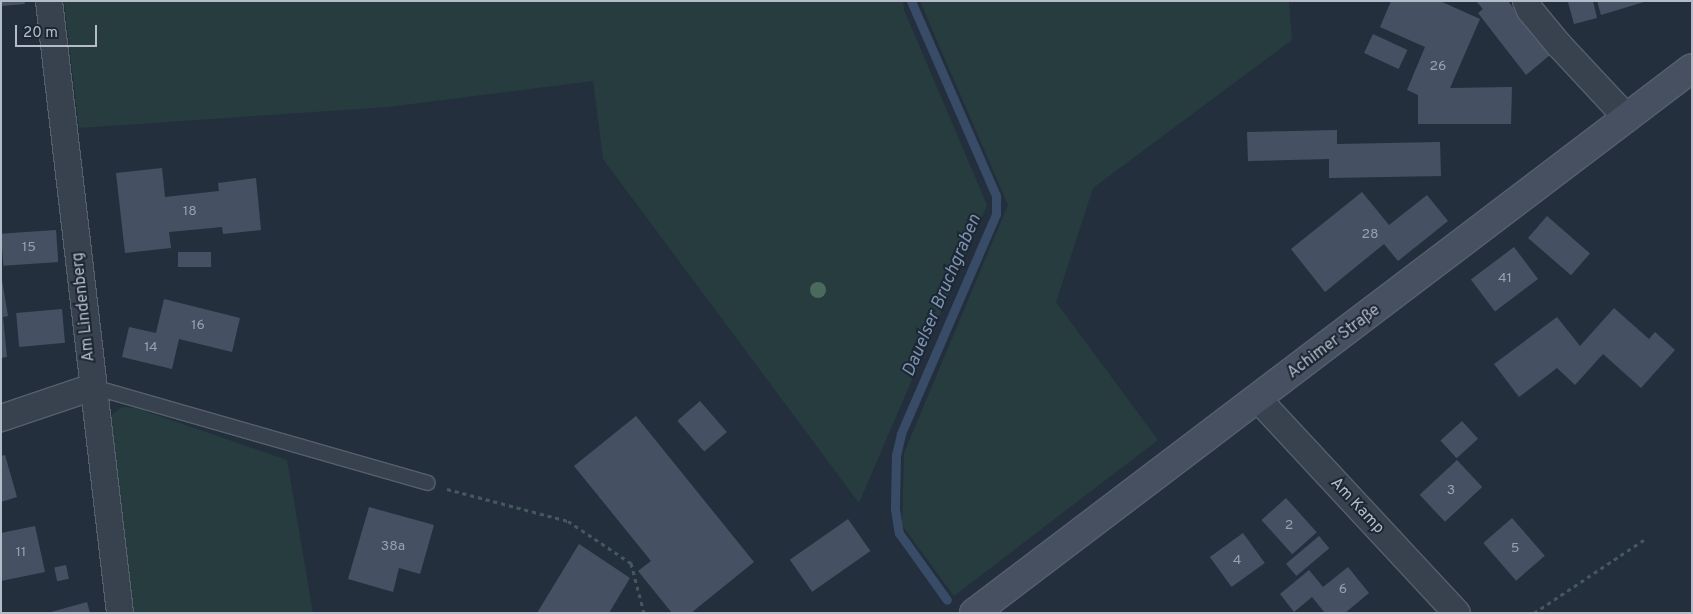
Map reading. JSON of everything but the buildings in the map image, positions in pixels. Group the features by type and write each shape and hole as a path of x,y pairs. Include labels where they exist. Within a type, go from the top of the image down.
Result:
{"main road":[{"name":"Achimer Straße","path":"974,613 1692,68"}],"street":[{"name":"Am Lindenberg","path":"49,1 120,613"},
{"path":"1526,1 1530,10 1559,44 1627,118"},
{"path":"1,418 93,387"},
{"name":"Am Kamp","path":"1258,399 1457,613"}],"lane":[{"path":"93,387 428,483"}],"path":[{"path":"428,483 568,521 631,563 644,613"},
{"path":"1534,613 1645,539"}],"green space":[{"path":"64,1 903,1 904,10 987,205 859,503 603,159 593,81 388,107 79,128"},
{"path":"920,1 1289,1 1292,40 1093,188 1056,302 1158,440 954,596 902,525 904,453 1008,205"},
{"path":"122,407 136,408 287,460 313,613 131,613 108,428 110,416"}],"waterway":[{"name":"Dauelser Bruchgraben","path":"911,1 996,196 996,214 901,434 896,455 895,509 899,533 947,600"}]}
